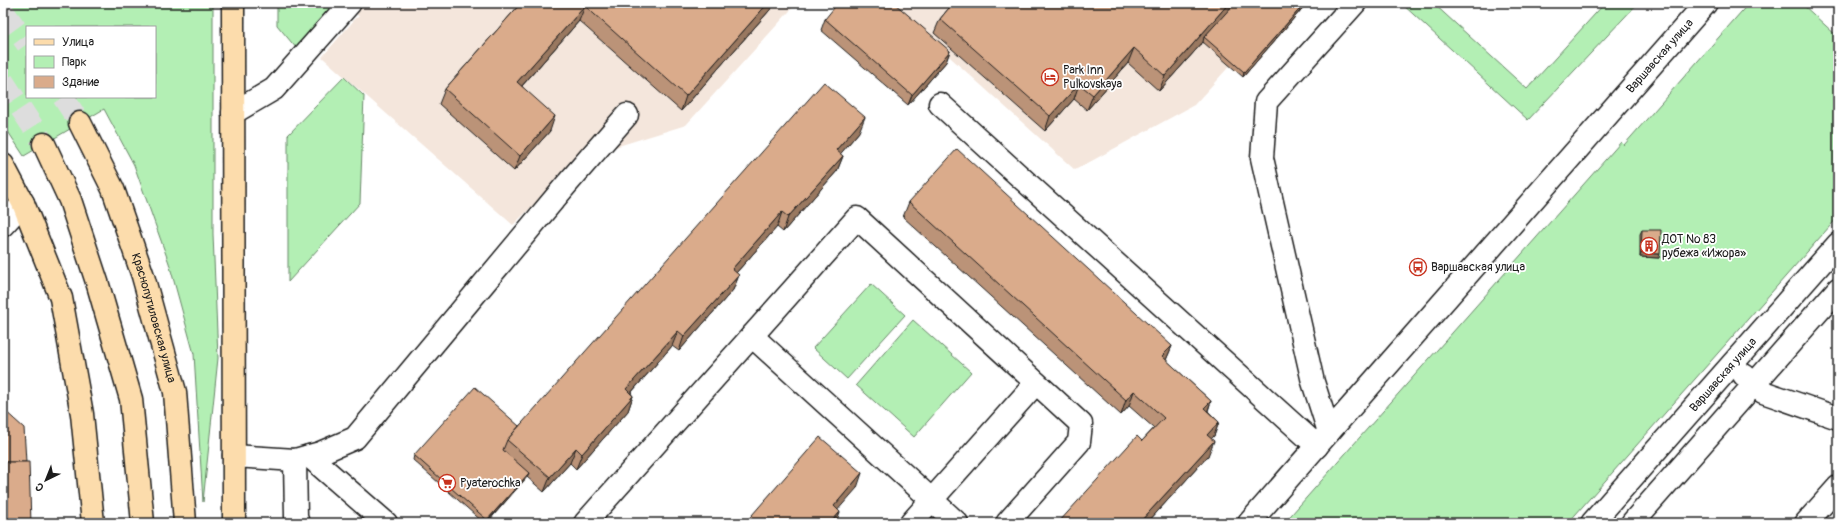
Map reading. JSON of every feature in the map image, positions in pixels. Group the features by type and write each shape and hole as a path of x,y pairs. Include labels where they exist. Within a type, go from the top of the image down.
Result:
{"main road":[{"path":"233,3 234,523"},
{"name":"Краснопутиловская улица","path":"80,123 113,189 143,276 175,392 185,523"},
{"path":"44,144 70,200 98,285 131,399 142,523"},
{"path":"3,165 22,203 61,298 82,414 93,523"}],"street":[{"path":"233,113 274,89 350,3"},
{"path":"1323,439 1313,382 1262,158 1266,102 1355,3"},
{"name":"Варшавская улица","path":"1249,523 1706,3"},
{"path":"940,104 1323,439"},
{"path":"234,456 302,458 355,438 566,185 627,115"},
{"path":"3,225 22,203"},
{"path":"585,523 857,218 1081,424 1079,442 1007,523"},
{"name":"Варшавская улица","path":"1592,523 1838,244"},
{"path":"1632,523 1838,289"},
{"path":"752,336 957,523"},
{"path":"1731,364 1763,392 1838,418"},
{"path":"912,523 1036,383"},
{"path":"298,523 296,517 302,458"},
{"path":"302,458 386,523"},
{"path":"1806,523 1838,487"}],"shaded area":[{"path":"347,3 797,3 686,125 583,157 513,225 322,57 356,18 359,17"},
{"name":"Park Inn Pulkovskaya","path":"890,3 1287,3 1194,105 1075,170"}],"green space":[{"path":"3,3 213,3 213,234 218,358 203,502 194,354 169,263 134,165 104,109 24,156 3,124"},
{"path":"277,3 335,3 297,49 277,25"},
{"path":"1401,3 1433,3 1527,89 1605,3 1638,3 1528,120"},
{"path":"1749,3 1801,3 1838,37 1838,217 1568,523 1284,523 1621,142 1624,145"},
{"path":"344,77 364,96 360,203 288,282 288,135"},
{"path":"871,284 905,315 847,379 813,348"},
{"path":"913,320 971,372 914,437 856,385"}],"building":[{"path":"521,3 768,3 686,96 585,6 517,82 555,116 520,156 445,89"},
{"path":"838,3 894,3 950,51 912,95 825,19"},
{"name":"Park Inn Pulkovskaya","path":"953,3 1229,3 1165,76 1134,48 1093,95 1079,84 1050,116 940,19"},
{"path":"1235,3 1305,3 1244,72 1204,37"},
{"path":"824,82 865,117 836,150 843,156 788,217 782,212 732,269 739,275 684,336 678,331 626,389 633,396 582,454 576,448 550,477 507,440"},
{"path":"957,149 1172,346 1162,356 1211,401 1204,408 1219,422 1207,435 1214,441 1139,523 1058,523 1137,436 1142,441 1164,418 1134,391 1126,400 909,202"},
{"name":"ДОТ № 83 рубежа «Ижора»","path":"1642,230 1661,230 1660,254 1641,253"},
{"path":"475,387 519,426 507,440 503,450 529,473 487,520 414,455"},
{"path":"3,409 24,428 26,462 3,462"},
{"path":"820,437 862,473 834,506 840,512 830,523 745,523"},
{"path":"3,462 29,462 31,523 3,523"}],"tunnel":[{"path":"3,11 26,43"},
{"path":"3,81 44,144"},
{"path":"64,98 80,123"}],"place":[{"name":"Park Inn Pulkovskaya","path":"1050,77"},
{"name":"ДОТ № 83 рубежа «Ижора»","path":"1649,246"},
{"name":"Варшавская улица","path":"1418,267"},
{"name":"Pyaterochka","path":"447,483"}]}
